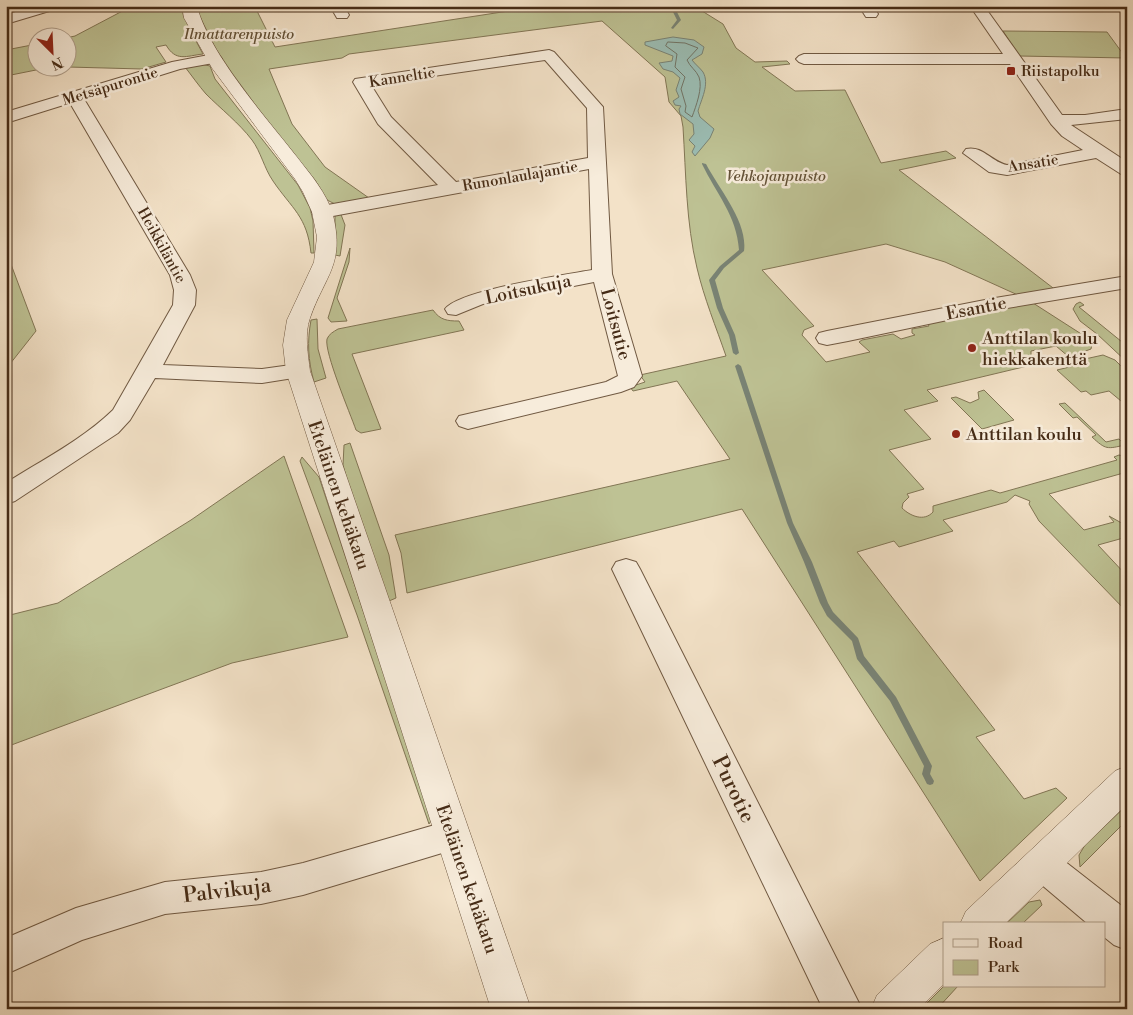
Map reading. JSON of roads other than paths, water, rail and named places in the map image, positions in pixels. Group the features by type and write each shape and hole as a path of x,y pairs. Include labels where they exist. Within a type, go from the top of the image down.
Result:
{"street":[{"path":"6,20 51,6"},
{"name":"Eteläinen kehäkatu","path":"189,6 192,18 214,59 302,176 313,192 322,212 326,238 325,262 298,320 295,345 298,370 511,1009"},
{"path":"977,6 1057,120 1068,132 1127,170"},
{"name":"Runonlaulajantie","path":"322,212 597,162 594,107 549,55"},
{"name":"Kanneltie","path":"451,188 384,120 361,82 549,55"},
{"name":"Metsäpurontie","path":"6,118 178,65 214,59"},
{"path":"804,59 1013,59"},
{"name":"Heikkiläntie","path":"6,495 109,428 122,415 184,305 186,286 145,213 74,97"},
{"path":"1057,120 1085,120 1127,114"},
{"name":"Ansatie","path":"972,153 995,168 1008,170 1098,152"},
{"name":"Loitsutie","path":"468,421 613,387 626,382 630,376 602,274 597,162"},
{"name":"Loitsukuja","path":"456,309 477,299 602,274"},
{"name":"Esantie","path":"827,338 1005,302 1073,293 1127,282"},
{"path":"148,371 262,376 298,370"},
{"name":"Purotie","path":"626,569 843,1009"},
{"path":"981,922 1127,782"},
{"name":"Palvikuja","path":"6,956 76,925 165,898 261,888 303,878 452,835"},
{"path":"1042,864 1127,933"},
{"path":"891,1009 943,959"}],"water":[{"path":"673,37 694,40 704,47 702,54 692,60 703,72 706,82 698,111 700,117 714,129 710,138 695,156 692,152 695,146 689,140 694,134 693,124 680,114 679,109 681,106 675,105 673,101 679,97 676,90 680,78 673,72 663,69 659,63 672,61 673,56 645,45 645,42"}],"waterway":[{"path":"672,6 679,20 673,28"},
{"path":"704,164 734,216 741,238 742,250 722,267 712,280 720,308 732,335 736,353"},
{"path":"738,366 790,523 824,603 830,614 855,640 860,657 893,699 928,766 926,774 930,781"}],"place":[{"name":"Riistapolku","path":"1011,71"},
{"name":"Anttilan koulu hiekkakenttä","path":"972,348"},
{"name":"Anttilan koulu","path":"956,434"}],"park label":[{"name":"Ilmattarenpuisto","path":"239,34"},
{"name":"Vehkojanpuisto","path":"776,176"}]}
